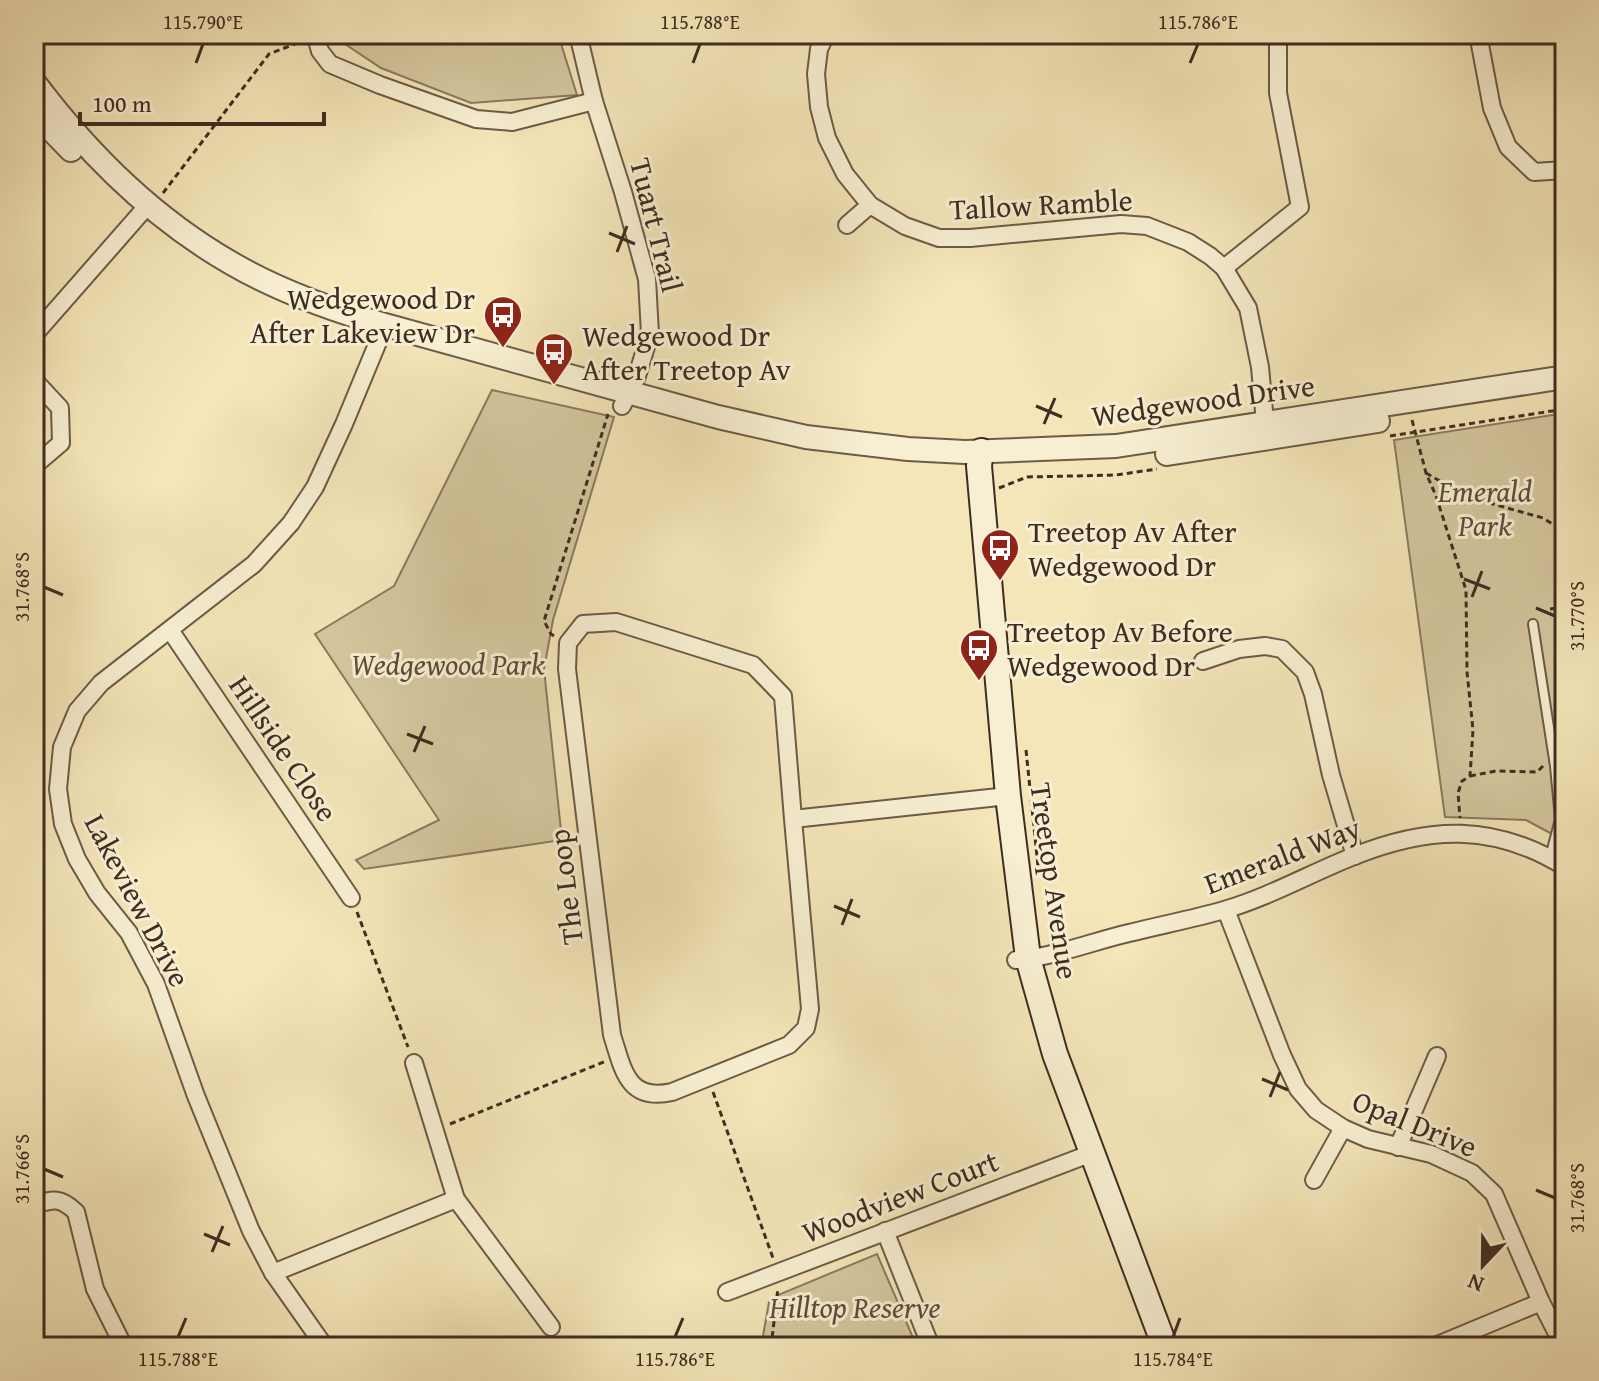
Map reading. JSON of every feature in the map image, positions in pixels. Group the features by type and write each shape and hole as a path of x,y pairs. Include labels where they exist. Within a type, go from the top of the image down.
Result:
{"main road":[{"name":"Treetop Avenue","path":"972,459 967,488 1002,797 1022,959 1042,1059 1165,1347"},
{"name":"Treetop Avenue","path":"1085,1156 1151,1347"}],"street":[{"name":"Tuart Trail","path":"578,34 594,101 647,279 650,334 636,379 620,404"},
{"name":"Tallow Ramble","path":"826,34 819,49 816,74 819,107 827,138 845,174 870,205 905,226 939,238 1121,224 1147,226 1188,242 1224,268 1248,308 1260,367 1266,431"},
{"path":"1224,268 1300,207 1278,93 1278,34"},
{"path":"1478,34 1492,108 1508,147 1534,172 1565,170"},
{"path":"315,35 320,51 330,64 476,119 512,122 594,101"},
{"name":"Wedgewood Drive","path":"34,82 66,124 148,207"},
{"name":"Wedgewood Drive","path":"34,112 148,207 231,263 382,332 715,432 834,455 913,463 972,459 1411,416 1565,392"},
{"path":"847,225 870,205"},
{"path":"34,335 148,207"},
{"name":"Lakeview Drive","path":"325,1347 273,1273 251,1231 196,1096 156,984 129,933 97,893 77,859 63,824 58,789 62,747 77,711 101,683 254,564 291,523 315,487 382,332"},
{"name":"Wedgewood Drive","path":"1266,431 1565,377"},
{"path":"34,380 60,408 61,443 34,466"},
{"name":"The Loop","path":"616,622 753,665 783,696 793,819 810,1009 806,1028 789,1045 672,1092 655,1096 636,1087 627,1077 612,1035 567,669 568,643 583,624 616,622"},
{"name":"Hillside Close","path":"170,630 351,898"},
{"path":"1203,661 1239,649 1265,646 1282,649 1305,672 1355,856"},
{"path":"793,819 1002,797"},
{"name":"Emerald Way","path":"1022,959 1049,955 1226,910 1355,856 1407,838 1482,834 1550,857 1565,867"},
{"name":"Opal Drive","path":"1226,910 1298,1089 1316,1110 1343,1128 1368,1139 1431,1154 1472,1173 1494,1194 1564,1347"},
{"path":"1398,1147 1437,1056"},
{"path":"414,1063 456,1199 551,1327"},
{"path":"1314,1180 1343,1128"},
{"name":"Woodview Court","path":"727,1292 1085,1156"},
{"path":"34,1205 52,1199 67,1204 76,1212 95,1289 124,1347"},
{"path":"273,1273 456,1199"},
{"path":"885,1231 931,1347"},
{"path":"1433,1347 1541,1302"}],"lane":[{"path":"1533,624 1560,819 1550,857"}],"path":[{"path":"148,207 269,54 315,35"},
{"path":"568,643 551,634 544,621 620,404"},
{"path":"1411,416 1426,473 1466,590 1467,672 1473,730 1470,776"},
{"path":"1426,473 1468,497 1543,518 1565,532"},
{"path":"1550,609 1565,607"},
{"path":"1024,741 1039,873"},
{"path":"1461,834 1458,793 1462,781 1470,776 1496,771 1537,772 1553,758"},
{"path":"34,794 42,793"},
{"path":"351,898 414,1063"},
{"path":"435,1130 618,1056"},
{"path":"708,1077 778,1272 771,1347"}],"green space":[{"path":"330,34 558,34 577,95 471,103 381,68"},
{"name":"Wedgewood Park","path":"492,390 614,417 553,620 544,669 562,840 364,869 356,860 439,820 315,634 394,586"},
{"name":"Emerald Park","path":"1565,413 1565,841 1526,820 1445,817 1394,440"},
{"path":"34,767 44,768 43,798 34,800"},
{"name":"Hilltop Reserve","path":"877,1254 917,1347 761,1347 769,1302 778,1295"}],"place":[{"name":"Wedgewood Dr After Lakeview Dr","path":"503,349"},
{"name":"Wedgewood Dr After Treetop Av","path":"554,386"},
{"name":"Treetop Av After Wedgewood Dr","path":"1000,582"},
{"name":"Treetop Av Before Wedgewood Dr","path":"979,682"}]}
